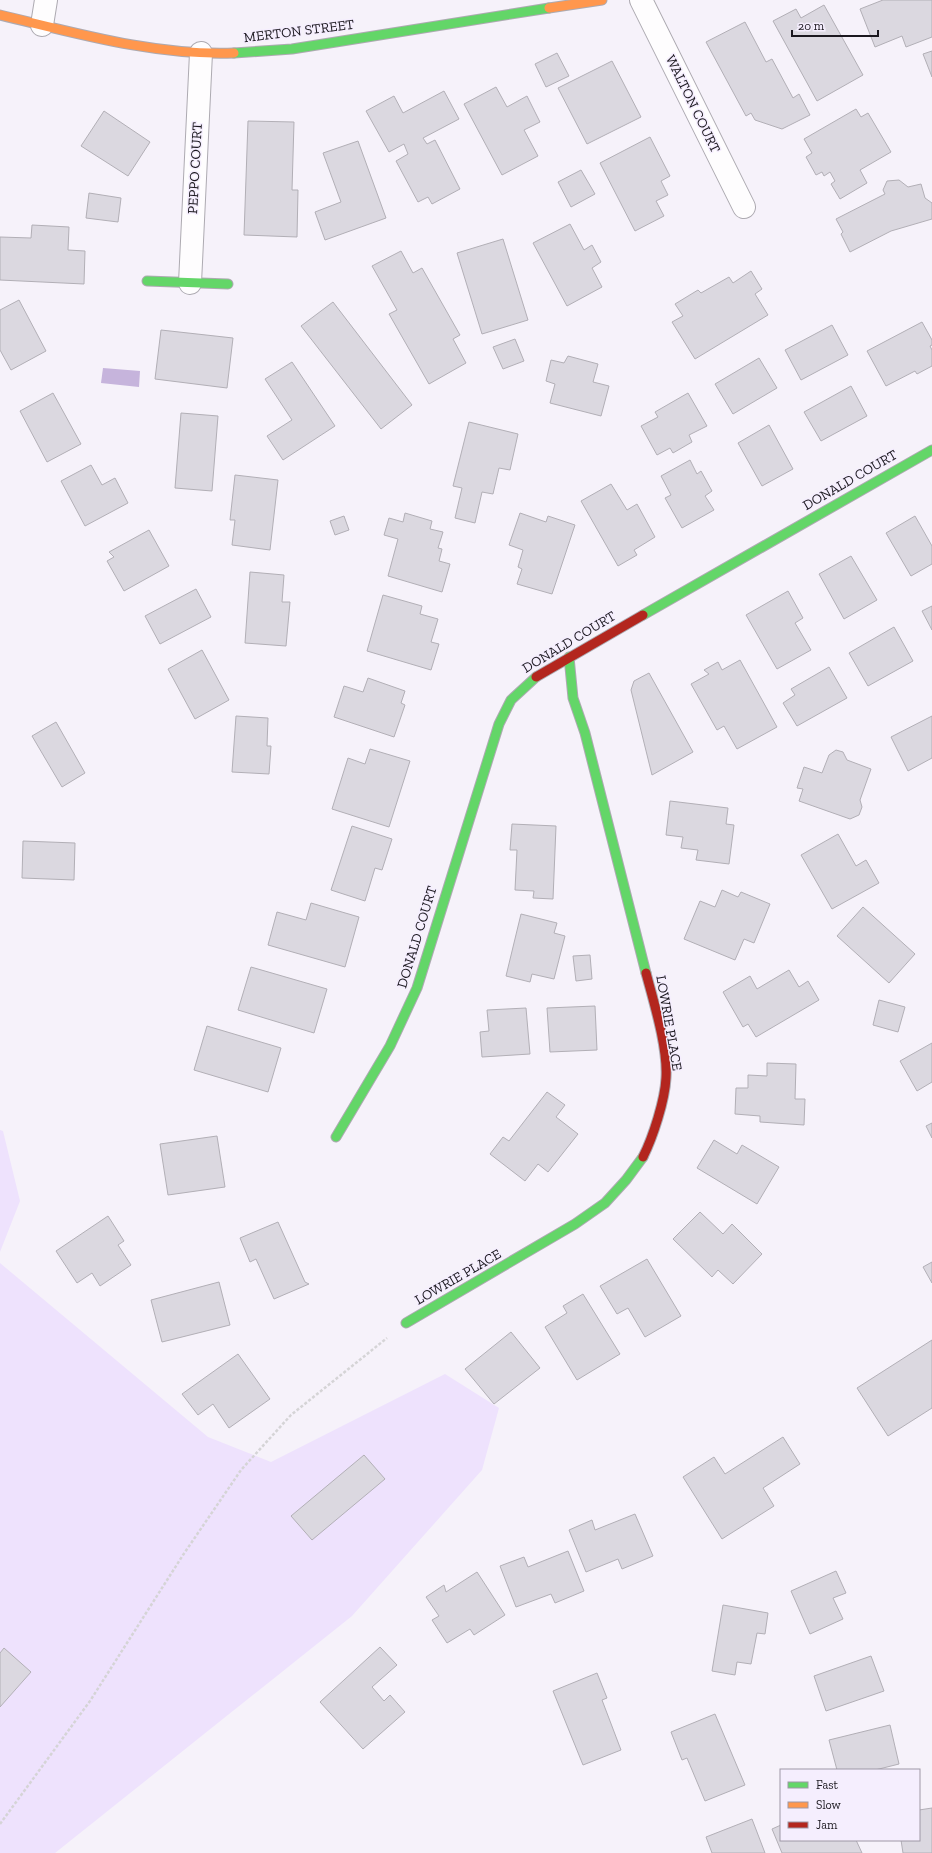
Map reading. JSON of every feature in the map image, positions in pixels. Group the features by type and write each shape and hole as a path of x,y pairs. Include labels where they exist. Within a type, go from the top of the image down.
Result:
{"street":[{"path":"42,25 46,0"},
{"name":"MERTON STREET","path":"0,15 145,46 201,53 245,52 292,49 602,0"},
{"name":"WALTON COURT","path":"641,0 744,207"},
{"name":"PEPPO COURT","path":"190,283 201,53"},
{"path":"148,281 228,284"},
{"name":"DONALD COURT","path":"336,1137 387,1055 409,1009 417,988 494,735 504,710 515,693 539,674 568,657 932,450"},
{"name":"LOWRIE PLACE","path":"406,1323 575,1224 605,1203 626,1180 644,1156 655,1130 662,1105 666,1078 658,1023 585,733 573,698 568,657"}],"path":[{"path":"0,1824 90,1701 183,1555 241,1470 291,1415 406,1323"}],"shaded area":[{"path":"103,368 140,371 139,387 101,383"},
{"path":"0,1130 3,1131 20,1201 0,1252"},
{"path":"0,1263 208,1437 271,1462 445,1374 499,1408 482,1470 352,1616 55,1853 0,1853"}],"building":[{"path":"883,0 932,0 932,37 906,47 902,36 875,47 860,9"},
{"path":"824,5 863,75 817,101 773,21 796,9 801,18"},
{"path":"745,22 766,62 772,59 793,98 799,94 810,115 782,129 755,120 751,113 746,116 706,42"},
{"path":"932,51 932,77 923,54"},
{"path":"557,53 569,76 546,87 535,64"},
{"path":"612,61 641,117 587,144 558,88"},
{"path":"496,87 507,107 527,96 540,122 524,130 538,156 502,175 464,104"},
{"path":"444,91 459,119 423,138 427,144 435,140 460,189 432,204 428,197 418,202 396,161 408,154 404,144 389,152 366,111 394,96 403,113"},
{"path":"856,109 861,117 868,113 891,152 860,170 867,183 840,199 831,184 835,181 830,172 824,176 822,172 816,175 806,157 812,153 804,139"},
{"path":"104,111 150,142 128,176 81,146"},
{"path":"248,121 294,122 292,190 298,190 297,237 244,235"},
{"path":"650,137 670,176 661,181 668,195 656,201 664,216 635,231 600,163"},
{"path":"358,141 386,218 325,240 315,212 341,202 323,153"},
{"path":"581,170 595,194 571,207 558,182"},
{"path":"899,180 908,187 921,184 925,198 932,203 932,219 891,231 850,252 841,234 843,232 836,219 885,194 883,190 887,181"},
{"path":"89,193 121,198 118,222 86,218"},
{"path":"570,224 584,250 592,245 601,262 592,268 602,287 567,306 533,243"},
{"path":"32,225 69,227 68,250 85,251 84,284 0,280 0,237 31,238"},
{"path":"503,239 528,320 482,334 457,253"},
{"path":"401,251 413,273 422,268 460,335 453,339 466,363 429,384 389,314 397,310 372,266"},
{"path":"751,271 762,289 755,294 768,315 695,359 672,322 683,316 675,304 698,290 701,293 729,277 733,283"},
{"path":"19,300 46,351 11,370 0,350 0,310"},
{"path":"333,302 412,405 381,429 301,326"},
{"path":"922,322 932,340 932,345 930,346 932,350 932,366 917,374 915,371 886,386 867,351"},
{"path":"832,325 848,355 801,380 785,350"},
{"path":"161,330 233,338 227,388 155,379"},
{"path":"515,339 524,361 503,369 493,347"},
{"path":"568,356 598,364 593,382 609,386 601,416 550,403 555,384 546,381 551,360 564,363"},
{"path":"759,358 777,388 733,414 715,384"},
{"path":"292,362 335,426 283,460 267,436 292,420 265,379"},
{"path":"851,386 867,416 821,441 804,412"},
{"path":"53,393 81,444 47,462 20,411"},
{"path":"688,393 707,426 689,435 692,442 673,453 670,448 657,455 641,426 658,417 655,412"},
{"path":"181,413 218,416 212,491 175,488"},
{"path":"469,422 518,434 510,470 499,468 493,494 482,492 475,523 455,518 462,488 453,486"},
{"path":"769,425 793,469 762,486 738,443"},
{"path":"690,460 697,474 701,471 712,491 705,496 714,510 682,528 665,498 671,495 661,476"},
{"path":"91,465 102,485 115,478 128,503 85,526 61,481"},
{"path":"235,475 278,480 270,550 232,545 235,520 230,520"},
{"path":"611,484 627,510 637,504 655,537 634,550 637,555 618,566 581,501"},
{"path":"405,513 432,521 430,529 443,532 438,548 442,549 439,561 450,564 442,592 388,576 398,539 384,535 389,518 403,522"},
{"path":"520,513 546,522 548,516 575,525 552,594 517,584 522,569 518,567 523,550 509,545"},
{"path":"344,516 349,530 335,535 330,521"},
{"path":"915,516 932,546 932,564 911,576 886,533"},
{"path":"149,530 169,566 124,591 107,561 114,557 109,552"},
{"path":"851,556 877,600 844,619 819,574"},
{"path":"250,572 284,575 282,602 290,602 286,646 245,643"},
{"path":"196,589 211,617 160,644 145,616"},
{"path":"788,591 803,618 795,623 811,650 777,669 746,615"},
{"path":"383,595 422,606 420,614 438,619 431,642 439,644 431,670 367,651"},
{"path":"932,606 932,630 922,611"},
{"path":"894,627 913,661 868,686 849,653"},
{"path":"202,650 229,700 195,719 168,669"},
{"path":"740,660 777,727 737,749 724,726 717,730 691,684 709,674 704,670 718,662 722,670"},
{"path":"829,667 847,698 797,726 783,703 795,695 791,689"},
{"path":"649,673 693,752 652,775 631,690 634,681"},
{"path":"368,678 405,691 401,703 405,705 394,737 334,717 344,686 363,692"},
{"path":"236,716 268,718 267,746 271,746 269,774 232,772"},
{"path":"932,716 932,758 908,771 891,737"},
{"path":"56,722 85,773 62,787 32,736"},
{"path":"370,749 410,761 389,827 332,809 348,758 365,764"},
{"path":"836,750 843,752 847,760 871,769 860,800 862,807 859,815 850,819 799,801 803,789 797,788 804,767 822,773 829,755"},
{"path":"670,801 728,808 726,824 734,825 729,864 696,860 698,850 681,848 683,837 666,835"},
{"path":"512,824 556,826 553,899 533,898 534,891 515,890 517,850 510,850"},
{"path":"352,826 392,839 382,870 375,868 365,901 331,890"},
{"path":"838,834 856,866 866,860 879,883 832,909 801,855"},
{"path":"23,841 75,843 74,880 22,878"},
{"path":"722,890 738,897 741,892 770,904 754,943 744,939 735,960 684,939 700,901 715,907"},
{"path":"311,903 359,917 345,967 268,945 277,912 306,920"},
{"path":"863,907 915,954 889,983 837,936"},
{"path":"521,914 557,923 554,933 565,936 554,979 532,974 530,982 506,976"},
{"path":"590,955 592,979 576,981 573,956"},
{"path":"251,967 327,989 314,1033 238,1010"},
{"path":"789,970 799,987 808,981 819,1000 756,1037 748,1024 743,1027 723,992 750,976 757,989"},
{"path":"879,1000 905,1007 898,1032 873,1025"},
{"path":"595,1006 597,1050 550,1052 547,1008"},
{"path":"526,1008 530,1054 482,1057 480,1032 489,1031 487,1010"},
{"path":"207,1026 281,1048 268,1092 194,1070"},
{"path":"932,1043 932,1082 917,1091 900,1061"},
{"path":"767,1063 796,1064 795,1099 805,1099 804,1125 760,1122 760,1116 735,1114 736,1088 748,1088 748,1075 767,1076"},
{"path":"547,1092 565,1105 556,1117 578,1134 548,1172 538,1164 525,1181 490,1154 503,1137 509,1141"},
{"path":"932,1123 932,1138 926,1126"},
{"path":"217,1136 225,1187 168,1195 160,1144"},
{"path":"714,1140 737,1154 742,1145 779,1167 757,1204 697,1168"},
{"path":"700,1212 723,1234 732,1224 762,1254 733,1284 718,1270 712,1277 673,1239"},
{"path":"108,1216 124,1241 118,1245 131,1265 100,1286 92,1273 77,1283 56,1251"},
{"path":"278,1222 305,1282 309,1284 274,1299 256,1259 250,1262 240,1238"},
{"path":"647,1259 681,1316 645,1337 628,1308 617,1314 600,1286"},
{"path":"932,1262 932,1283 923,1267"},
{"path":"219,1282 230,1325 162,1342 151,1300"},
{"path":"583,1294 620,1354 577,1380 545,1327 567,1313 563,1306"},
{"path":"511,1332 540,1368 494,1404 465,1369"},
{"path":"932,1340 932,1408 888,1436 857,1388"},
{"path":"238,1354 270,1399 229,1428 213,1404 198,1415 182,1394"},
{"path":"783,1437 800,1464 763,1488 774,1506 722,1539 683,1477 714,1457 725,1474"},
{"path":"364,1455 385,1479 312,1540 291,1516"},
{"path":"635,1514 653,1556 622,1569 618,1559 586,1572 569,1530 592,1520 595,1530"},
{"path":"568,1551 584,1591 555,1603 551,1594 516,1607 500,1566 524,1557 528,1567"},
{"path":"836,1571 846,1593 833,1598 843,1619 810,1634 791,1591"},
{"path":"477,1572 505,1615 474,1635 470,1629 447,1643 432,1620 439,1616 426,1597 444,1585 446,1592"},
{"path":"723,1605 768,1613 765,1634 757,1633 751,1664 737,1662 735,1675 712,1671"},
{"path":"380,1647 397,1665 372,1687 384,1701 390,1695 405,1712 363,1749 320,1702"},
{"path":"4,1648 31,1672 0,1707 0,1653"},
{"path":"871,1656 884,1691 826,1711 814,1676"},
{"path":"597,1673 607,1698 602,1700 621,1750 583,1765 553,1691"},
{"path":"715,1714 745,1785 705,1801 687,1758 682,1760 671,1732"},
{"path":"890,1725 899,1764 879,1769 837,1769 829,1740"},
{"path":"932,1808 932,1853 903,1853 901,1841 920,1841 920,1810"},
{"path":"752,1819 765,1853 712,1853 706,1837"},
{"path":"780,1825 780,1841 856,1841 862,1853 782,1853 772,1829"}],"traffic: fast":[{"path":"234,53 292,49 549,8"},
{"path":"147,281 228,284"},
{"path":"643,615 932,450"},
{"path":"569,657 573,698 585,733 646,973"},
{"path":"336,1137 390,1046 417,988 499,724 511,700 536,677"},
{"path":"406,1323 575,1224 605,1203 626,1180 643,1157"}],"traffic: slow":[{"path":"549,8 602,0"},
{"path":"0,15 87,36 145,47 204,53 234,53"}],"traffic: jam":[{"path":"536,677 643,615"},
{"path":"643,1157 658,1118 666,1078 663,1040 646,973"}]}
